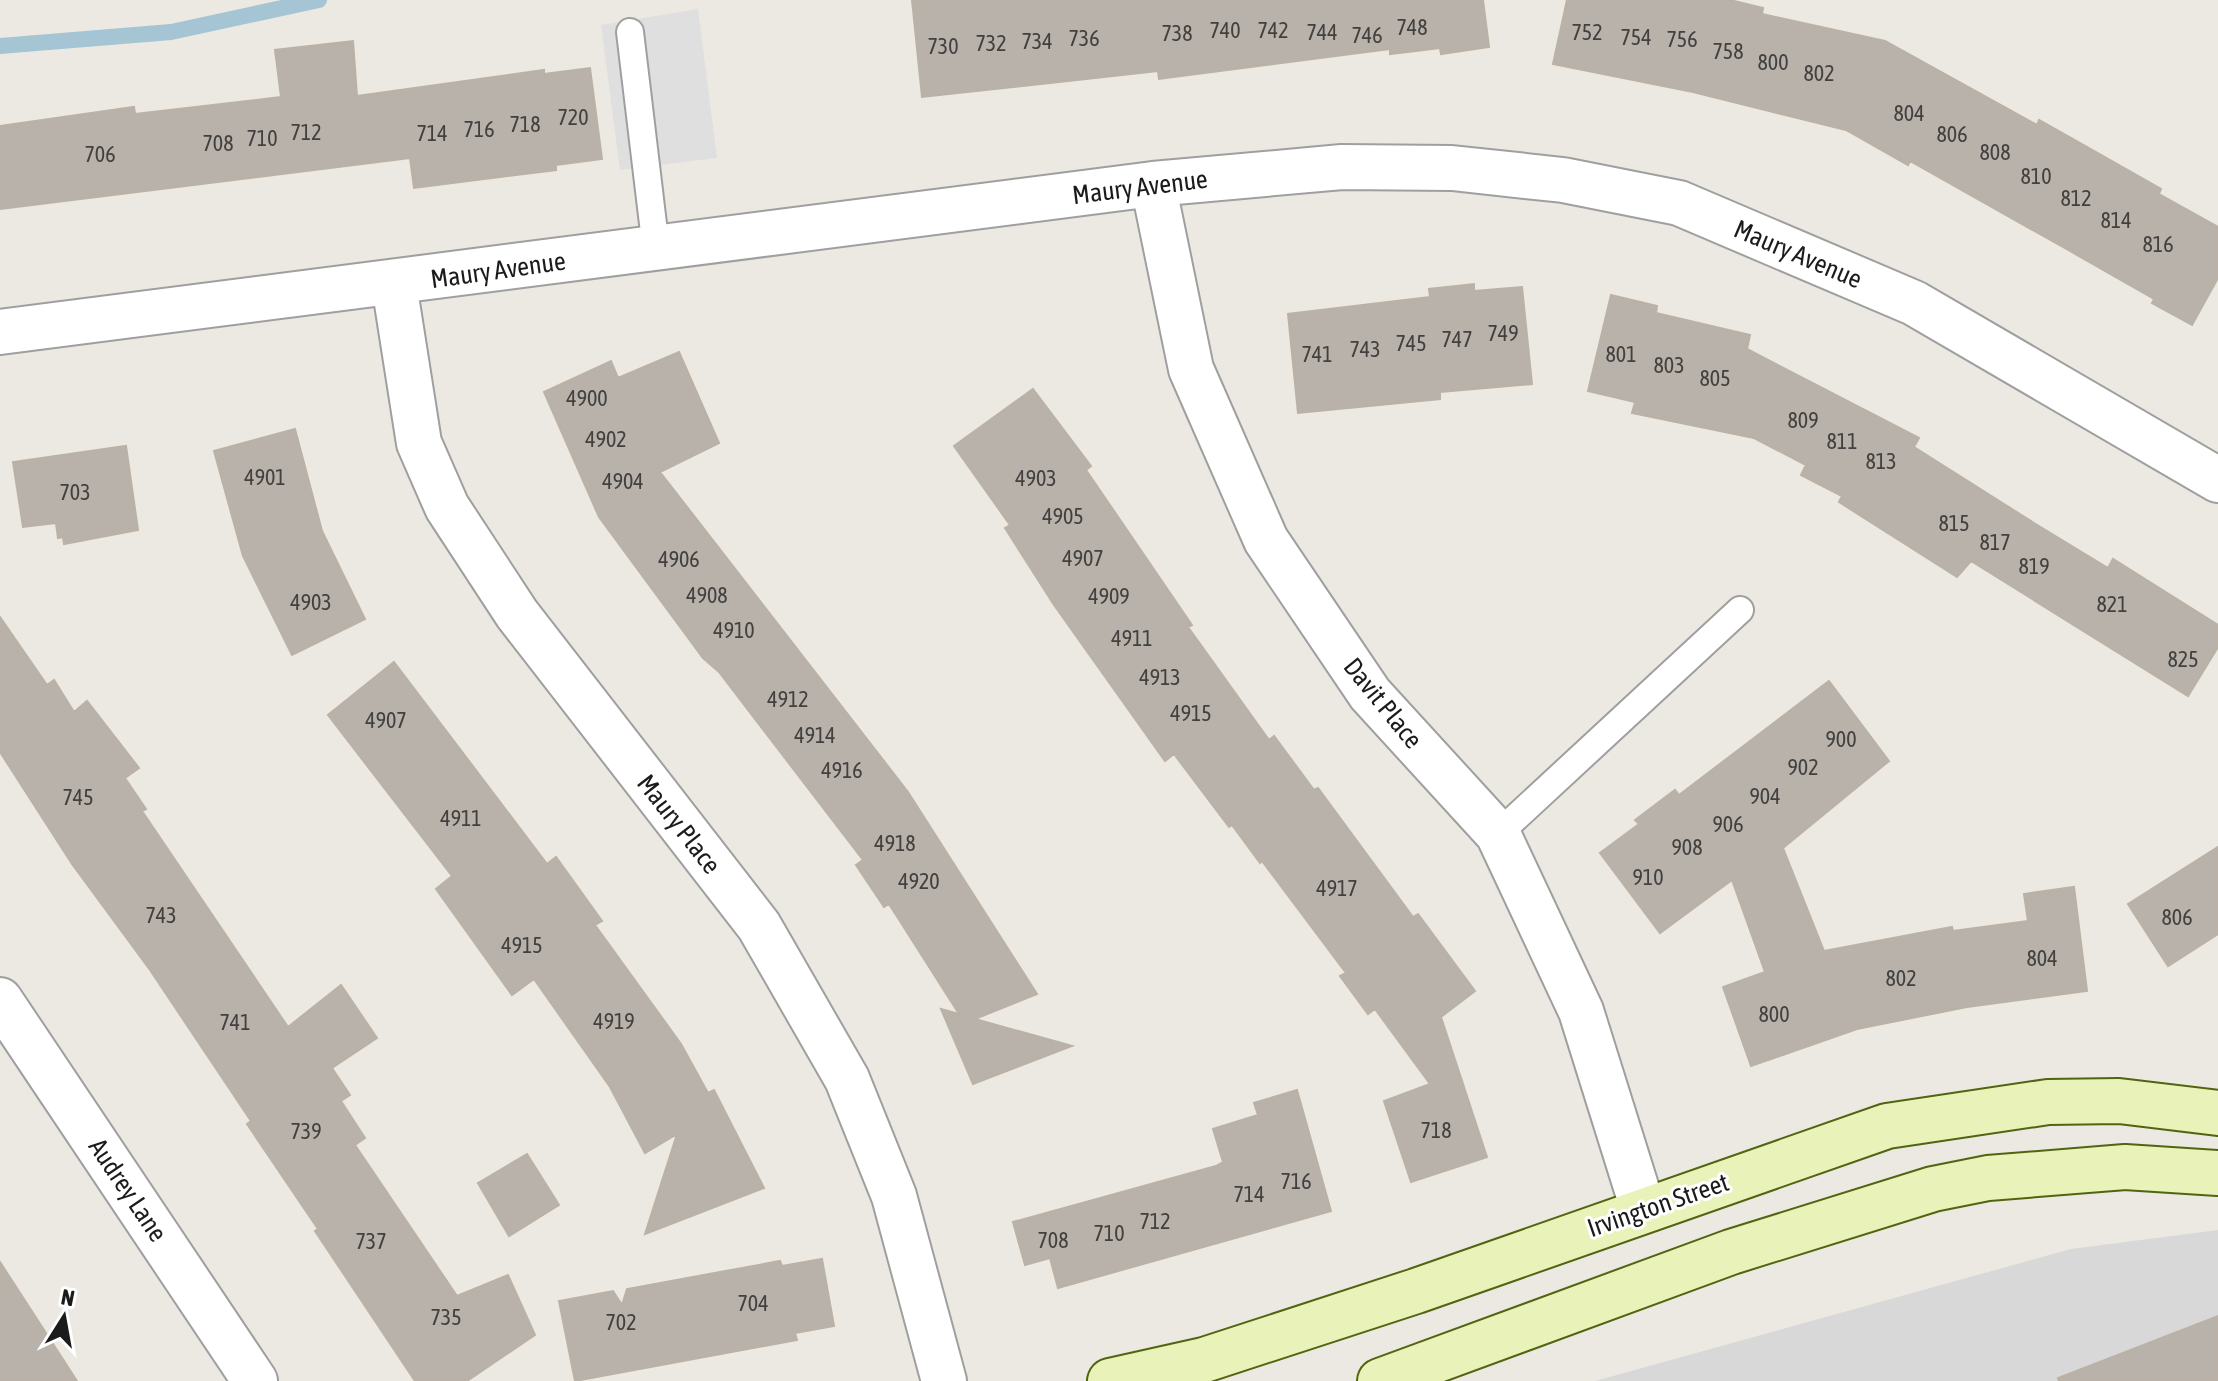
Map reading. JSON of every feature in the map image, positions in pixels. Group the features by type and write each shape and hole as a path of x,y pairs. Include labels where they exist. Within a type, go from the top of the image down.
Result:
{"street":[{"name":"Maury Avenue","path":"0,332 394,284 1153,184 1342,167 1452,168 1563,180 1679,203 1914,303 2218,480"},
{"name":"Davit Place","path":"1153,184 1191,369 1266,540 1370,694 1498,834 1581,1011 1643,1209"},
{"name":"Maury Place","path":"394,284 419,443 447,507 517,614 759,926 847,1079 894,1196 944,1381"},
{"name":"Audrey Lane","path":"0,1001 255,1381"},
{"name":"Irvington Street","path":"1110,1381 1207,1371 1643,1209 1887,1126 2048,1102 2119,1101 2218,1113"},
{"path":"1979,1112 1988,1178"},
{"path":"1380,1381 1731,1252 1854,1212 1988,1178 2125,1167 2218,1173"}],"lane":[{"path":"630,32 656,249"},
{"path":"1498,834 1740,610"}],"shaded area":[{"path":"698,9 717,158 620,170 601,25"},
{"path":"2218,1230 2218,1381 1595,1381 2071,1249"}],"building":[{"path":"912,0 1483,0 1489,47 1441,54 1440,48 1390,54 1390,49 1159,79 1158,71 922,97"},
{"path":"1567,0 1730,0 1763,8 1762,14 1885,41 2037,125 2039,120 2082,144 2161,189 2159,194 2218,227 2218,278 2192,325 2152,303 2154,299 2070,251 1910,161 1908,165 1846,130 1693,92 1553,64"},
{"path":"353,41 357,96 544,70 544,74 590,68 602,159 556,165 556,170 414,188 410,158 0,209 0,126 134,107 135,114 281,97 275,50"},
{"path":"1474,284 1474,291 1522,287 1532,384 1440,392 1440,399 1298,413 1288,314 1430,297 1429,289"},
{"path":"1611,295 1657,306 1656,313 1750,335 1747,349 1919,438 1914,447 2034,523 2108,568 2113,559 2218,625 2218,647 2188,696 1971,561 1957,577 1839,502 1842,496 1801,475 1806,465 1754,438 1632,413 1635,402 1588,391"},
{"path":"679,352 719,443 660,472 908,792 1037,994 975,1019 1072,1046 973,1084 941,1009 959,1014 889,904 884,907 856,865 863,860 719,672 703,658 599,517 544,392 611,361 618,378"},
{"path":"1033,389 1091,466 1086,470 1192,625 1188,627 1269,740 1274,736 1314,790 1318,788 1413,917 1418,914 1475,991 1441,1017 1487,1157 1411,1182 1384,1101 1430,1084 1375,1009 1368,1014 1340,976 1346,973 1262,861 1260,863 1232,825 1229,827 1174,754 1165,761 1054,605 1005,528 1010,525 954,446"},
{"path":"295,429 322,531 365,619 292,655 243,556 214,451"},
{"path":"126,446 138,530 64,544 63,537 58,538 56,523 23,527 13,462"},
{"path":"0,617 47,685 54,680 74,712 87,701 139,768 125,778 146,809 142,811 288,1027 341,985 377,1038 332,1068 350,1095 341,1101 365,1138 355,1145 457,1296 508,1275 535,1335 467,1381 415,1381 247,1124 251,1121 150,970 72,864 0,752"},
{"path":"394,662 547,864 556,857 602,921 595,925 681,1044 708,1093 714,1090 764,1188 645,1234 677,1134 645,1153 610,1087 534,979 512,995 436,889 452,876 328,715"},
{"path":"1829,681 1889,761 1783,848 1824,951 1952,927 1953,931 2028,921 2024,894 2074,887 2087,991 1967,1007 1857,1029 1751,1066 1723,987 1765,972 1732,880 1660,933 1600,853 1639,824 1635,820 1675,790 1679,795"},
{"path":"2218,847 2218,934 2168,966 2128,904"},
{"path":"1297,1090 1331,1211 1058,1288 1050,1258 1025,1265 1013,1222 1216,1166 1223,1162 1213,1129 1258,1115 1254,1103"},
{"path":"527,1154 559,1205 509,1236 478,1183"},
{"path":"822,1259 834,1326 795,1333 797,1340 575,1381 559,1301 613,1291 622,1305 627,1289 780,1261 782,1266"},
{"path":"0,1262 77,1381 0,1381"},
{"path":"2218,1316 2218,1381 2059,1381 2058,1378"}],"waterway":[{"path":"0,46 171,32 319,0"}]}
